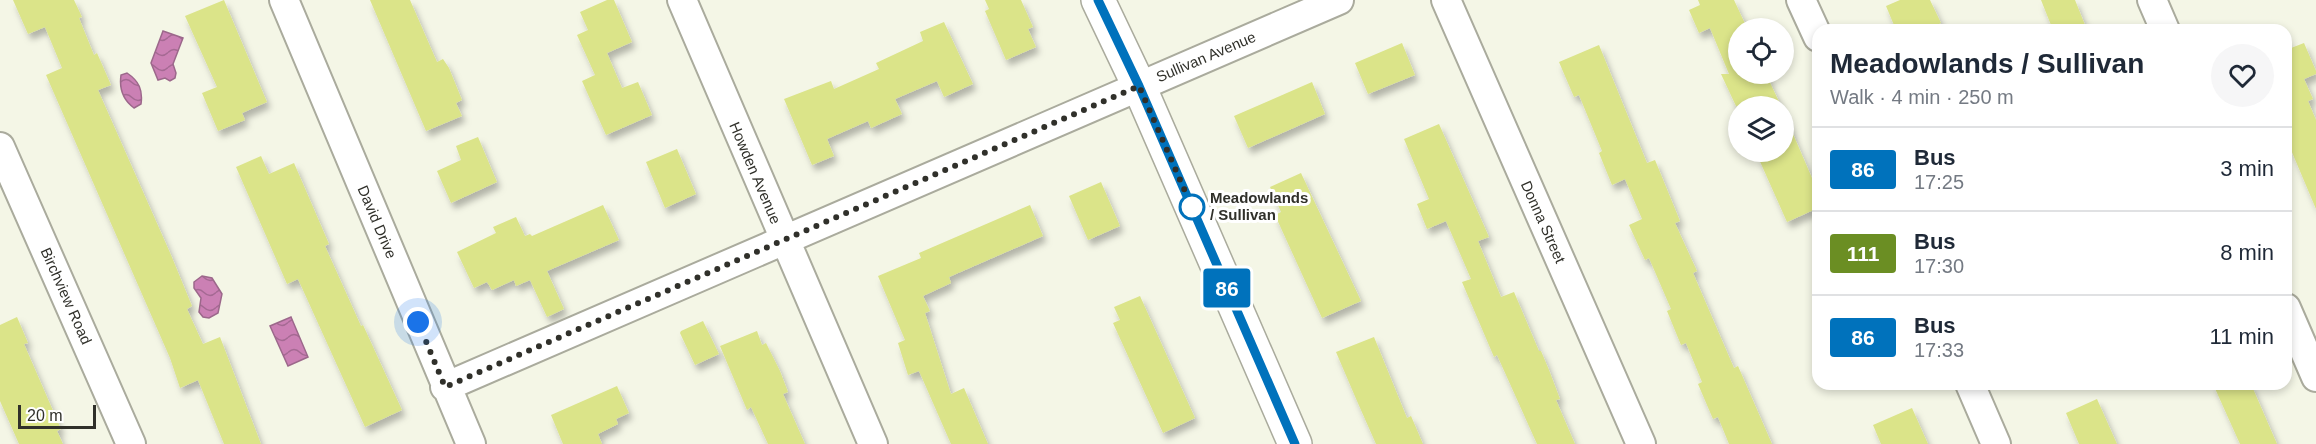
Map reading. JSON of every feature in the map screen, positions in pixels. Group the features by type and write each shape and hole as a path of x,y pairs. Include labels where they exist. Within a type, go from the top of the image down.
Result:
{"main road":[{"path":"1098,0 1139,86 1295,444"}],"street":[{"name":"David Drive","path":"284,0 445,387 471,444"},
{"name":"Howden Avenue","path":"682,0 873,444"},
{"name":"Sullivan Avenue","path":"445,387 1340,0"},
{"name":"Donna Street","path":"1446,0 1641,444"},
{"path":"1801,0 1812,24"},
{"path":"2152,0 2162,24"},
{"name":"Birchview Road","path":"0,147 131,444"},
{"path":"2292,322 2316,377"},
{"path":"1973,390 1996,444"}],"water":[{"path":"163,31 183,38 173,64 175,78 170,81 165,78 158,80 151,63"},
{"path":"127,73 135,79 141,90 141,104 134,108 127,101 121,89 121,75"},
{"path":"202,276 212,278 222,294 218,313 209,318 203,317 199,312 201,298 194,288 194,282"},
{"path":"291,317 308,357 288,366 270,326"}],"building":[{"path":"13,0 74,0 94,55 97,53 111,85 98,90 192,306 187,309 203,344 220,337 261,444 224,444 198,380 180,388 170,358 46,75 62,68 45,27 28,34"},
{"path":"224,0 267,102 242,113 245,120 218,131 202,93 217,87 185,16"},
{"path":"370,0 410,0 437,62 443,59 449,68 462,100 456,103 462,116 426,131"},
{"path":"607,0 614,0 632,42 607,53 622,88 638,82 652,115 606,135 582,81 595,75 577,35 588,30 580,12"},
{"path":"985,0 1021,0 1033,27 1028,29 1036,47 1006,60 985,11 989,9"},
{"path":"1698,0 1734,0 1742,18 1728,18 1728,72 1710,28 1699,33 1689,10 1700,5"},
{"path":"1900,0 1930,0 1941,23 1894,24 1886,6"},
{"path":"2041,0 2075,0 2085,24 2051,24"},
{"path":"944,22 973,84 944,97 937,81 895,99 902,114 871,128 868,121 827,139 834,156 812,165 784,99 831,81 834,89 879,69 876,63 923,41 920,32"},
{"path":"1402,43 1415,75 1368,94 1355,63"},
{"path":"2304,43 2316,71 2316,74 2304,79 2313,99 2308,101 2316,120 2316,209 2292,152 2292,48"},
{"path":"1599,45 1647,163 1655,160 1680,221 1675,223 1697,271 1693,273 1734,368 1738,366 1772,444 1729,444 1718,417 1713,419 1698,384 1702,382 1686,343 1681,345 1667,311 1671,309 1649,258 1645,260 1629,225 1642,219 1625,179 1612,185 1599,153 1602,151 1579,95 1574,97 1559,62"},
{"path":"1721,74 1728,74 1728,84 1771,84 1776,96 1731,96"},
{"path":"1312,82 1325,114 1248,148 1234,116"},
{"path":"1439,124 1489,237 1478,241 1501,297 1514,292 1549,370 1560,399 1556,400 1575,444 1537,444 1497,355 1494,357 1462,282 1471,279 1446,221 1427,229 1417,204 1429,199 1404,139"},
{"path":"1794,136 1812,178 1812,211 1787,222 1760,162 1794,162"},
{"path":"478,137 497,182 451,203 437,171 461,160 456,146"},
{"path":"677,149 696,194 665,208 646,162"},
{"path":"261,156 269,174 294,163 329,244 325,246 402,410 365,427 298,279 287,284 236,167"},
{"path":"1301,173 1361,301 1322,318 1275,215 1281,212 1270,187"},
{"path":"1101,182 1120,226 1088,240 1069,196"},
{"path":"603,205 619,240 547,271 564,309 547,317 530,280 516,286 514,280 492,290 487,282 474,288 457,252 496,233 493,227 516,217 525,236 530,234 532,236"},
{"path":"1030,205 1043,236 949,277 951,283 923,296 930,311 925,313 951,394 964,388 988,444 951,444 919,371 908,375 898,343 905,340 878,276 921,258 919,253"},
{"path":"1140,296 1195,418 1163,433 1113,323 1120,320 1114,307"},
{"path":"17,317 28,343 24,344 61,429 57,431 63,444 19,444 0,401 0,325"},
{"path":"703,321 719,354 695,365 680,333"},
{"path":"757,331 762,345 766,343 780,371 788,392 783,394 805,444 768,444 751,407 747,410 720,346"},
{"path":"1374,337 1407,418 1411,416 1423,444 1376,444 1336,352"},
{"path":"617,386 629,413 616,419 618,424 598,434 602,444 563,444 551,415"},
{"path":"2216,390 2254,390 2277,444 2240,444"},
{"path":"2097,399 2117,444 2079,444 2066,413"},
{"path":"1912,408 1928,444 1881,444 1873,425"}],"bus line":[{"name":"86","path":"1098,0 1139,86 1295,444"}],"place":[{"name":"Meadowlands / Sullivan","path":"1192,207"}],"route":[{"path":"418,322 445,387 1139,86 1195,214 1192,207"}]}
